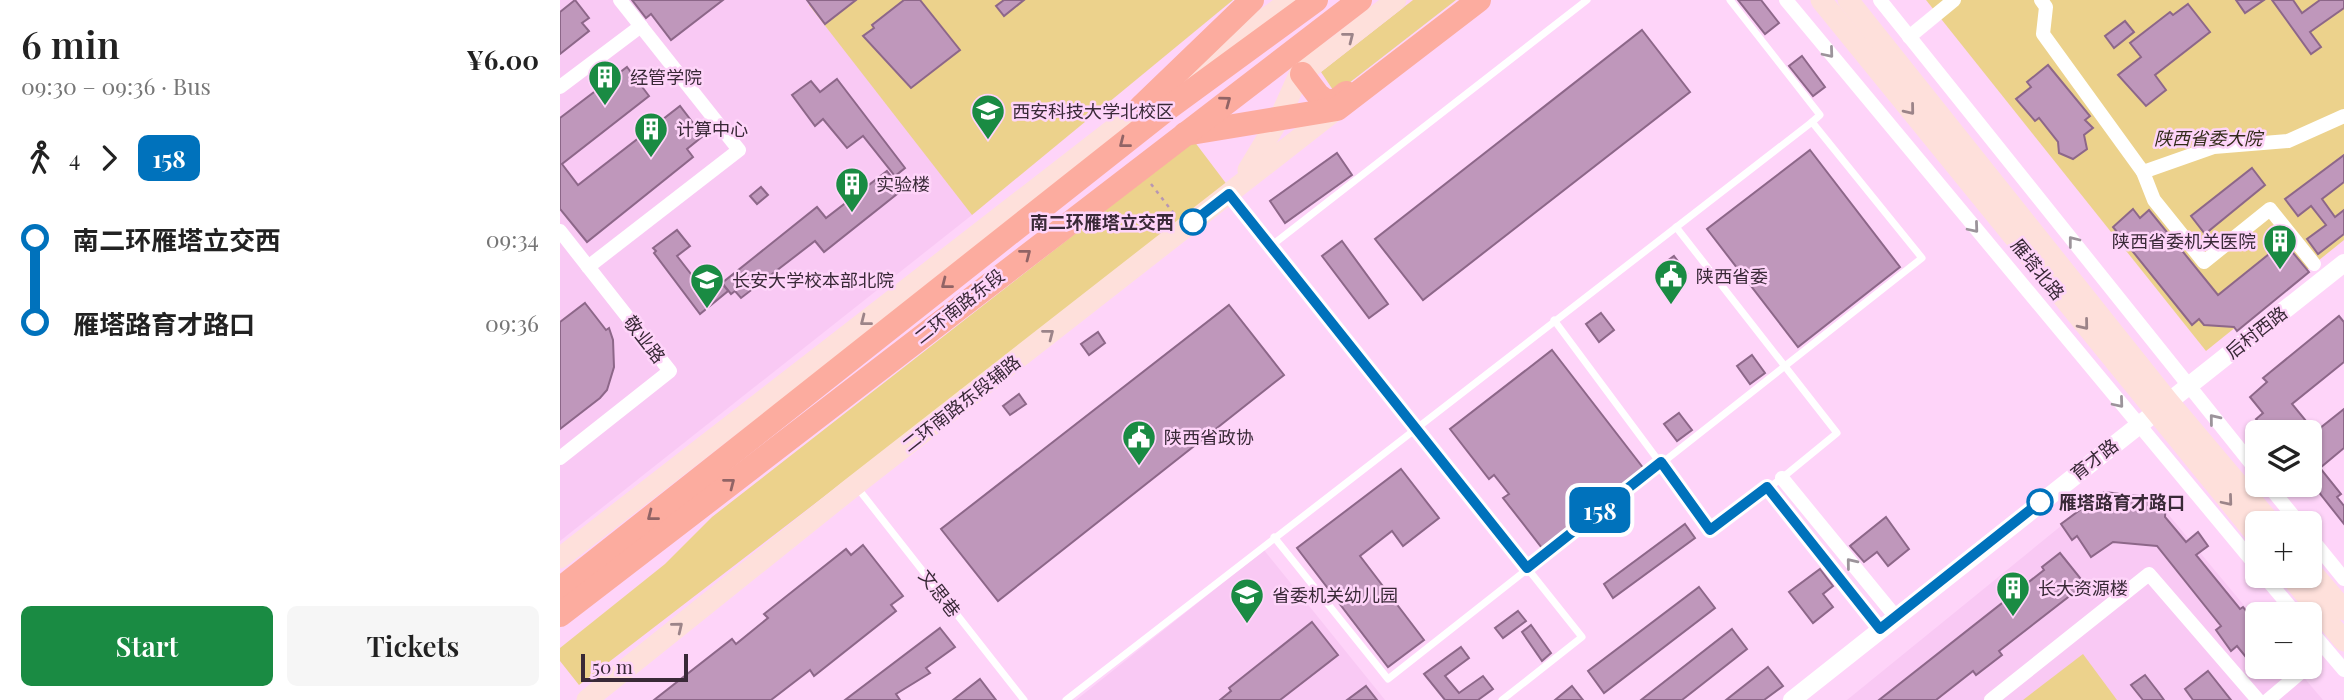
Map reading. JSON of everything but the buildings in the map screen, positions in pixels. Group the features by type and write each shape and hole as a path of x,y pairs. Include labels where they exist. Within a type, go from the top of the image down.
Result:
{"highway":[{"path":"1140,107 1252,0"},
{"name":"二环南路东段","path":"560,589 1167,109 1316,0"},
{"name":"二环南路东段","path":"560,615 1360,0"},
{"path":"1302,74 1321,99 1337,100 1465,0"},
{"path":"1181,135 1337,109 1479,0"},
{"path":"560,632 635,573 693,512"}],"main road":[{"path":"560,558 1140,107 1291,0"},
{"path":"1302,74 1396,0"},
{"name":"雁塔北路","path":"1821,0 2153,412 2245,522"},
{"name":"雁塔北路","path":"1851,2 2153,412 2258,511"},
{"path":"1229,194 1258,157 1302,74 1320,30"},
{"name":"二环南路东段辅路","path":"587,700 856,485 1337,109"},
{"path":"2322,584 2344,610"},
{"path":"2298,588 2337,643"}],"street":[{"path":"588,267 739,150 620,0"},
{"path":"1786,0 2153,412 2245,549"},
{"path":"1880,0 2245,456"},
{"path":"1909,37 1954,0"},
{"path":"2046,2 2043,34 2143,172 2154,200 2204,261 2270,209 2314,264"},
{"path":"560,87 641,26"},
{"path":"2143,172 2214,147 2288,141 2344,116"},
{"name":"敬业路","path":"560,231 670,370 560,458"},
{"name":"后村西路","path":"2153,412 2344,263"},
{"name":"育才路","path":"1791,700 2153,412"},
{"path":"1782,478 1895,616"},
{"path":"1767,487 1880,629"},
{"path":"2278,497 2289,511"},
{"path":"2322,552 2344,579"},
{"path":"1991,700 2149,574 2258,700"},
{"path":"2274,588 2286,602"},
{"path":"2322,654 2337,643 2344,670"},
{"path":"2268,700 2292,679"}],"lane":[{"path":"1271,246 1587,0"},
{"path":"1066,700 1414,427 1820,115 1730,0"},
{"path":"1274,537 1388,679 1922,258 1812,122"},
{"path":"1229,194 1582,637 1502,700"},
{"path":"1555,320 1710,530 1782,478 1837,433 1676,227"},
{"name":"文思巷","path":"856,485 1024,700"}],"shaded area":[{"name":"长安大学校本部北院","path":"560,0 1226,0 972,215 560,541"},
{"path":"2099,495 2153,496 2245,607 2245,679 2305,679 2323,700 1847,700"},
{"name":"省委机关幼儿园","path":"1264,550 1385,700 1076,700"}],"green space":[{"name":"西安科技大学北校区","path":"815,0 1233,0 972,215 809,5"},
{"path":"1413,0 1456,0 1340,90 1333,90 1321,72"},
{"name":"陕西省委大院","path":"1926,0 2344,0 2344,240 2206,351"},
{"path":"1194,141 1228,186 579,685 560,661 560,648 665,564 712,517"},
{"path":"2083,654 2117,700 2023,700"}],"bus line":[{"name":"158","path":"1193,222 1229,194 1527,568 1661,462 1710,530 1767,487 1880,629 2040,502"}],"place":[{"name":"经管学院","path":"605,107"},
{"name":"西安科技大学北校区","path":"988,141"},
{"name":"计算中心","path":"651,159"},
{"name":"实验楼","path":"852,214"},
{"name":"南二环雁塔立交西","path":"1193,222"},
{"name":"陕西省委机关医院","path":"2280,271"},
{"name":"陕西省委","path":"1671,306"},
{"name":"长安大学校本部北院","path":"707,310"},
{"name":"陕西省政协","path":"1139,467"},
{"name":"雁塔路育才路口","path":"2040,502"},
{"name":"长大资源楼","path":"2013,618"},
{"name":"省委机关幼儿园","path":"1247,625"}]}
